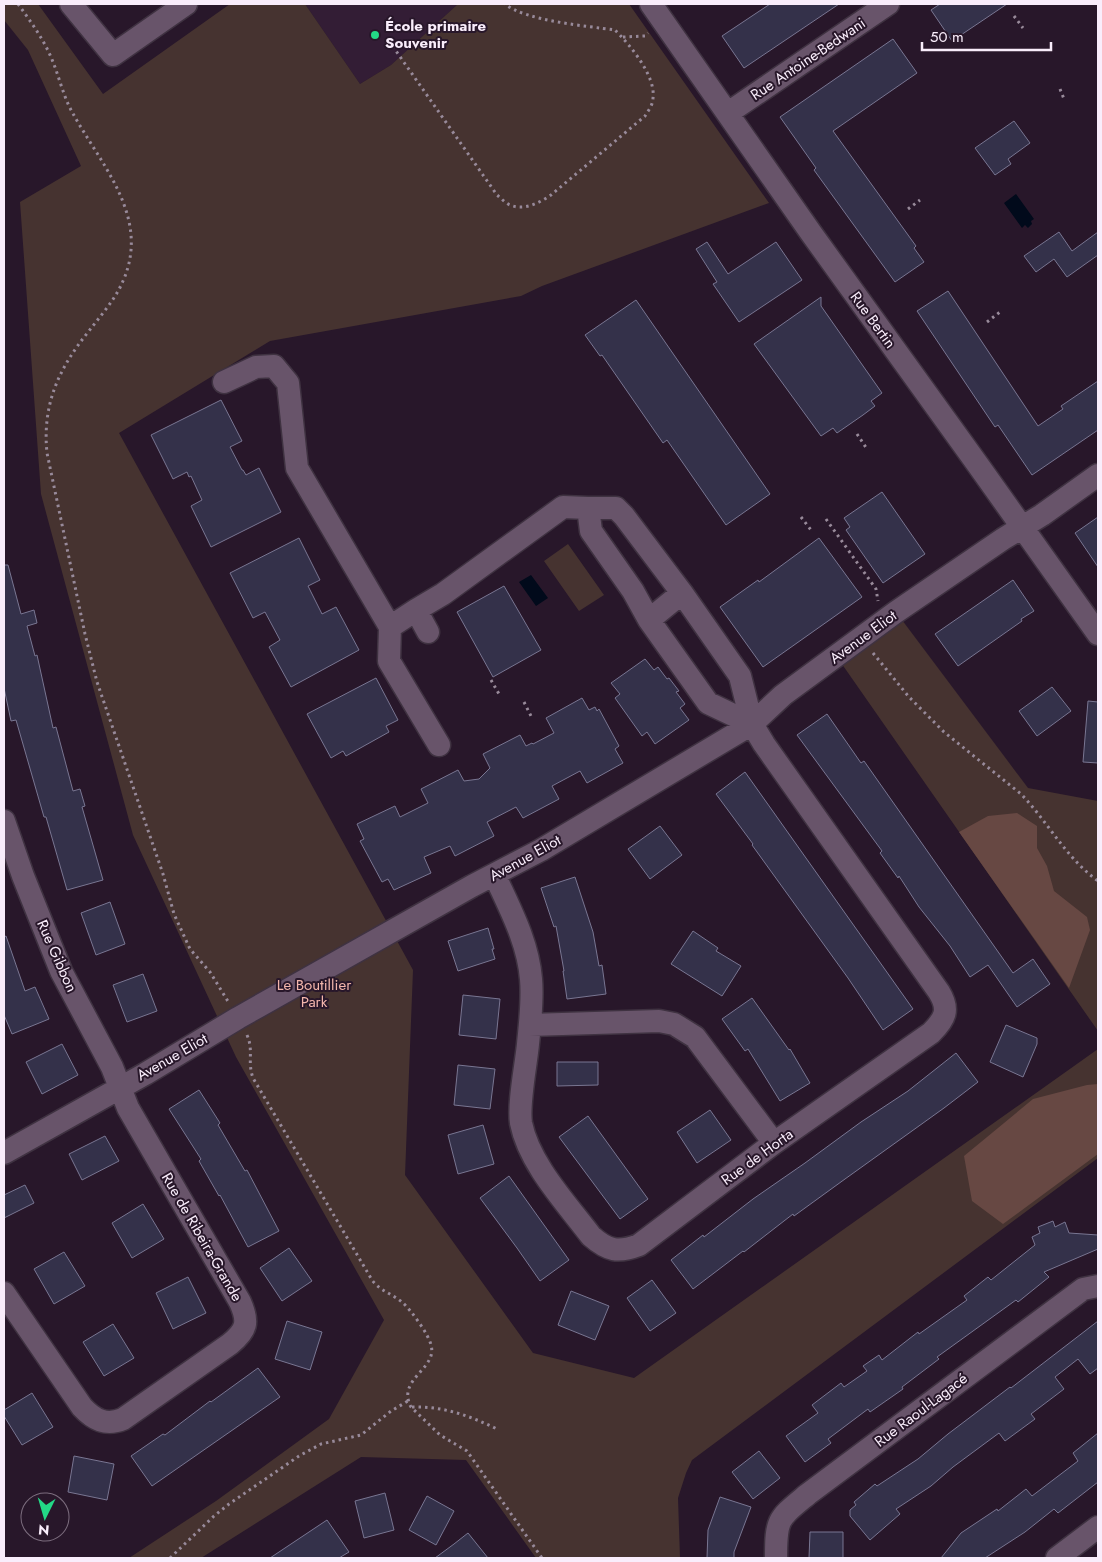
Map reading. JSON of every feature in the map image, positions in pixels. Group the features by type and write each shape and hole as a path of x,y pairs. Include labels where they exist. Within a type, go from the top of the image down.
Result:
{"street":[{"path":"71,4 113,55 186,4"},
{"name":"Rue Bertin","path":"651,4 810,233 1098,634"},
{"name":"Rue Antoine-Bedwani","path":"728,113 888,4"},
{"path":"224,382 256,368 274,366 288,383 297,468 390,627 389,660 439,745"},
{"name":"Avenue Eliot","path":"4,1153 255,1008 472,886 495,876 541,850 752,724 783,695 889,617 1098,475"},
{"path":"390,627 443,594 563,507 588,508 591,531 633,591 649,620 708,703 752,724"},
{"name":"Rue de Horta","path":"495,876 514,916 525,949 531,979 530,1025 521,1122 526,1139 541,1168 591,1236 601,1244 615,1250 626,1250 639,1245 774,1143 931,1032 943,1020 946,1008 944,999 764,744 752,724 740,676 682,593 624,516 616,508 588,508"},
{"path":"649,620 682,593"},
{"path":"416,610 428,632"},
{"name":"Rue Gibbon","path":"4,821 23,876 61,971 109,1060 120,1087"},
{"path":"530,1025 583,1025 659,1021 674,1024 695,1038 774,1143"},
{"name":"Rue de Ribeira-Grande","path":"4,1292 82,1406 91,1416 103,1422 114,1423 123,1419 230,1344 240,1336 246,1326 246,1314 240,1302 128,1108 120,1087"},
{"name":"Rue Raoul-Lagacé","path":"776,1558 776,1533 778,1524 784,1514 808,1494 1083,1289 1098,1286"},
{"path":"1057,1558 1098,1527"}],"path":[{"path":"18,4 46,46 69,106 84,134 116,183 129,224 131,248 127,272 119,290 63,367 53,392 46,429 48,453 85,634 97,682 163,874 174,914 190,949 210,972 234,1010"},
{"path":"389,41 497,195 510,205 526,207 538,203 551,195 645,116 653,101 654,92 648,75 636,55 615,30 525,15 505,4"},
{"path":"1014,16 1023,28"},
{"path":"622,37 645,36 652,30"},
{"path":"1060,89 1064,99"},
{"path":"908,209 920,200"},
{"path":"987,322 1000,312"},
{"path":"857,434 867,450"},
{"path":"801,517 811,530"},
{"path":"826,519 876,589 883,593"},
{"path":"876,589 878,606"},
{"path":"873,652 909,697 944,732 1022,794 1066,850 1098,880"},
{"path":"490,680 499,694"},
{"path":"524,702 531,716"},
{"path":"246,1033 251,1045 249,1065 253,1078 372,1280 380,1288 402,1302 430,1342 432,1353 430,1359 411,1385 408,1396 411,1407 440,1435 467,1451 542,1558"},
{"path":"170,1558 221,1510 299,1456 321,1444 361,1435 408,1401"},
{"path":"411,1407 433,1407 449,1411 480,1420 499,1430"}],"shaded area":[{"name":"École primaire Souvenir","path":"305,4 458,4 391,65 360,84"},
{"path":"1017,813 1037,826 1037,848 1047,866 1054,891 1087,917 1090,930 1069,988 959,832 988,816"},
{"path":"1098,1084 1098,1154 1003,1224 972,1201 964,1156 1033,1099"}],"green space":[{"name":"Le Boutillier Park","path":"4,4 38,4 103,94 230,4 305,4 360,84 391,65 458,4 629,4 769,203 542,286 521,296 270,341 119,433 413,970 405,1175 533,1353 634,1378 1098,1049 1098,1158 692,1460 678,1498 680,1558 536,1558 466,1460 361,1457 201,1558 129,1558 216,1501 329,1419 384,1320 236,1057 133,835 41,494 20,202 81,166 28,50 4,20"},
{"path":"568,544 604,595 579,611 544,561"},
{"path":"896,612 1028,788 1098,801 1098,1031 837,657"}],"water":[{"path":"1016,194 1034,219 1028,228 1025,225 1022,228 1004,203"},
{"path":"531,575 548,598 536,606 519,582"}],"building":[{"path":"770,4 839,4 744,68 722,36"},
{"path":"940,4 1007,4 952,41 931,10"},
{"path":"893,39 917,73 833,131 916,246 914,248 924,262 895,282 814,170 816,168 780,117"},
{"path":"1014,121 1030,143 1008,159 1011,164 995,175 975,148"},
{"path":"1059,232 1072,251 1098,232 1098,255 1067,277 1054,259 1036,272 1024,256"},
{"path":"707,242 728,274 776,242 802,280 739,322 713,284 717,282 696,249"},
{"path":"948,291 1038,426 1063,409 1061,406 1098,381 1098,430 1032,475 998,425 995,427 917,311"},
{"path":"821,297 821,306 882,393 871,401 875,406 863,415 837,433 833,428 821,436 754,344"},
{"path":"636,300 770,494 726,525 667,440 663,443 602,355 600,356 585,335"},
{"path":"221,400 242,441 230,447 242,470 246,475 259,468 281,512 211,547 191,506 202,500 191,476 189,477 187,472 173,479 151,435"},
{"path":"882,492 925,554 883,583 846,530 850,527 844,518"},
{"path":"1098,517 1098,567 1075,533"},
{"path":"299,538 320,580 308,586 322,614 336,607 359,650 291,687 269,647 280,640 265,612 253,618 230,573"},
{"path":"819,538 862,597 763,667 720,607 758,580 759,582"},
{"path":"4,565 8,565 21,614 34,610 37,623 27,626 35,656 37,655 53,728 56,727 73,791 80,789 85,806 82,807 103,880 67,890 16,720 11,721 4,688"},
{"path":"1013,580 1034,611 958,666 935,634"},
{"path":"504,586 541,650 493,677 457,612"},
{"path":"645,659 654,670 658,667 679,691 676,692 685,704 680,708 689,720 655,744 647,732 642,736 615,698 620,694 611,683"},
{"path":"376,678 398,720 386,726 389,732 346,756 343,751 331,758 307,714"},
{"path":"1052,687 1071,711 1037,736 1019,711"},
{"path":"582,698 589,710 595,707 597,711 599,709 619,746 615,749 623,763 587,783 580,771 552,786 559,799 523,818 516,807 487,822 494,836 455,856 450,846 424,857 431,873 394,890 388,879 382,882 360,841 364,839 357,824 395,806 400,817 428,803 421,789 458,770 464,781 479,779 490,768 483,754 520,735 526,746 554,733 546,718"},
{"path":"1088,701 1098,702 1098,763 1083,762"},
{"path":"827,714 861,763 864,761 1013,973 1033,959 1050,984 1017,1007 988,965 970,977 950,946 919,907 899,876 898,878 880,853 882,851 797,735"},
{"path":"745,772 913,1009 883,1030 716,794"},
{"path":"660,826 682,855 650,879 628,849"},
{"path":"575,877 593,932 599,966 602,965 606,994 567,999 556,926 554,927 541,888"},
{"path":"110,902 125,944 96,955 81,913"},
{"path":"488,928 495,959 458,971 448,941"},
{"path":"693,931 718,948 716,951 741,966 722,996 671,964"},
{"path":"6,936 25,991 35,987 49,1019 12,1034 4,1015 4,937"},
{"path":"143,974 157,1011 127,1022 113,985"},
{"path":"463,995 500,999 496,1039 459,1035"},
{"path":"752,998 790,1049 810,1083 780,1101 748,1049 745,1051 722,1019"},
{"path":"1006,1025 1037,1038 1037,1044 1023,1077 990,1062"},
{"path":"62,1044 78,1075 42,1094 26,1062"},
{"path":"956,1053 978,1082 794,1216 793,1214 693,1289 671,1260 753,1199 908,1091"},
{"path":"557,1062 598,1062 598,1085 557,1086"},
{"path":"458,1065 495,1069 490,1109 454,1105"},
{"path":"199,1090 220,1123 218,1125 245,1171 247,1170 279,1231 248,1247 199,1161 201,1159 169,1109"},
{"path":"710,1110 731,1140 697,1163 677,1132"},
{"path":"588,1116 648,1199 620,1219 559,1137"},
{"path":"483,1125 494,1164 458,1174 448,1135"},
{"path":"105,1136 119,1161 82,1180 69,1154"},
{"path":"509,1176 569,1260 540,1281 480,1198"},
{"path":"25,1185 34,1203 4,1218 4,1195"},
{"path":"143,1204 164,1239 132,1258 112,1223"},
{"path":"1053,1221 1055,1227 1065,1222 1069,1233 1098,1235 1098,1249 1044,1272 1049,1277 1018,1302 1016,1300 937,1357 939,1359 902,1387 903,1389 870,1412 868,1409 828,1439 831,1443 805,1462 786,1436 818,1413 812,1405 841,1383 844,1387 867,1371 863,1366 879,1355 882,1360 918,1332 919,1334 967,1300 964,1296 988,1277 991,1280 1035,1245 1032,1237 1040,1233 1038,1227"},
{"path":"289,1248 312,1281 282,1301 260,1268"},
{"path":"64,1252 85,1286 54,1304 34,1269"},
{"path":"188,1277 206,1313 173,1329 156,1293"},
{"path":"652,1280 676,1313 650,1331 627,1298"},
{"path":"571,1291 609,1306 595,1340 558,1325"},
{"path":"287,1321 322,1332 310,1370 275,1359"},
{"path":"1098,1321 1098,1368 1090,1374 1078,1359 1055,1377 1064,1389 1031,1414 1035,1419 1005,1441 999,1433 931,1486 896,1509 900,1514 870,1540 850,1516 850,1510 856,1505 854,1502 875,1484 877,1486 918,1459 948,1434"},
{"path":"113,1324 134,1358 104,1376 83,1342"},
{"path":"258,1368 280,1397 152,1486 131,1456 163,1434 165,1435"},
{"path":"32,1393 53,1427 22,1445 4,1416 4,1410"},
{"path":"1098,1433 1098,1482 1058,1513 1054,1509 1025,1532 985,1558 941,1558 961,1533 997,1509 998,1511 1026,1489 1032,1496 1078,1461 1073,1453"},
{"path":"759,1451 780,1478 753,1499 732,1472"},
{"path":"74,1456 114,1464 107,1500 68,1492"},
{"path":"385,1493 394,1530 364,1538 355,1501"},
{"path":"427,1496 454,1511 436,1545 409,1530"},
{"path":"720,1497 751,1507 734,1552 734,1558 707,1558 708,1530"},
{"path":"327,1520 349,1552 339,1558 270,1558"},
{"path":"810,1532 843,1532 843,1558 809,1558"},
{"path":"468,1533 488,1558 435,1558 454,1544"}],"place":[{"name":"École primaire Souvenir","path":"375,35"}]}
